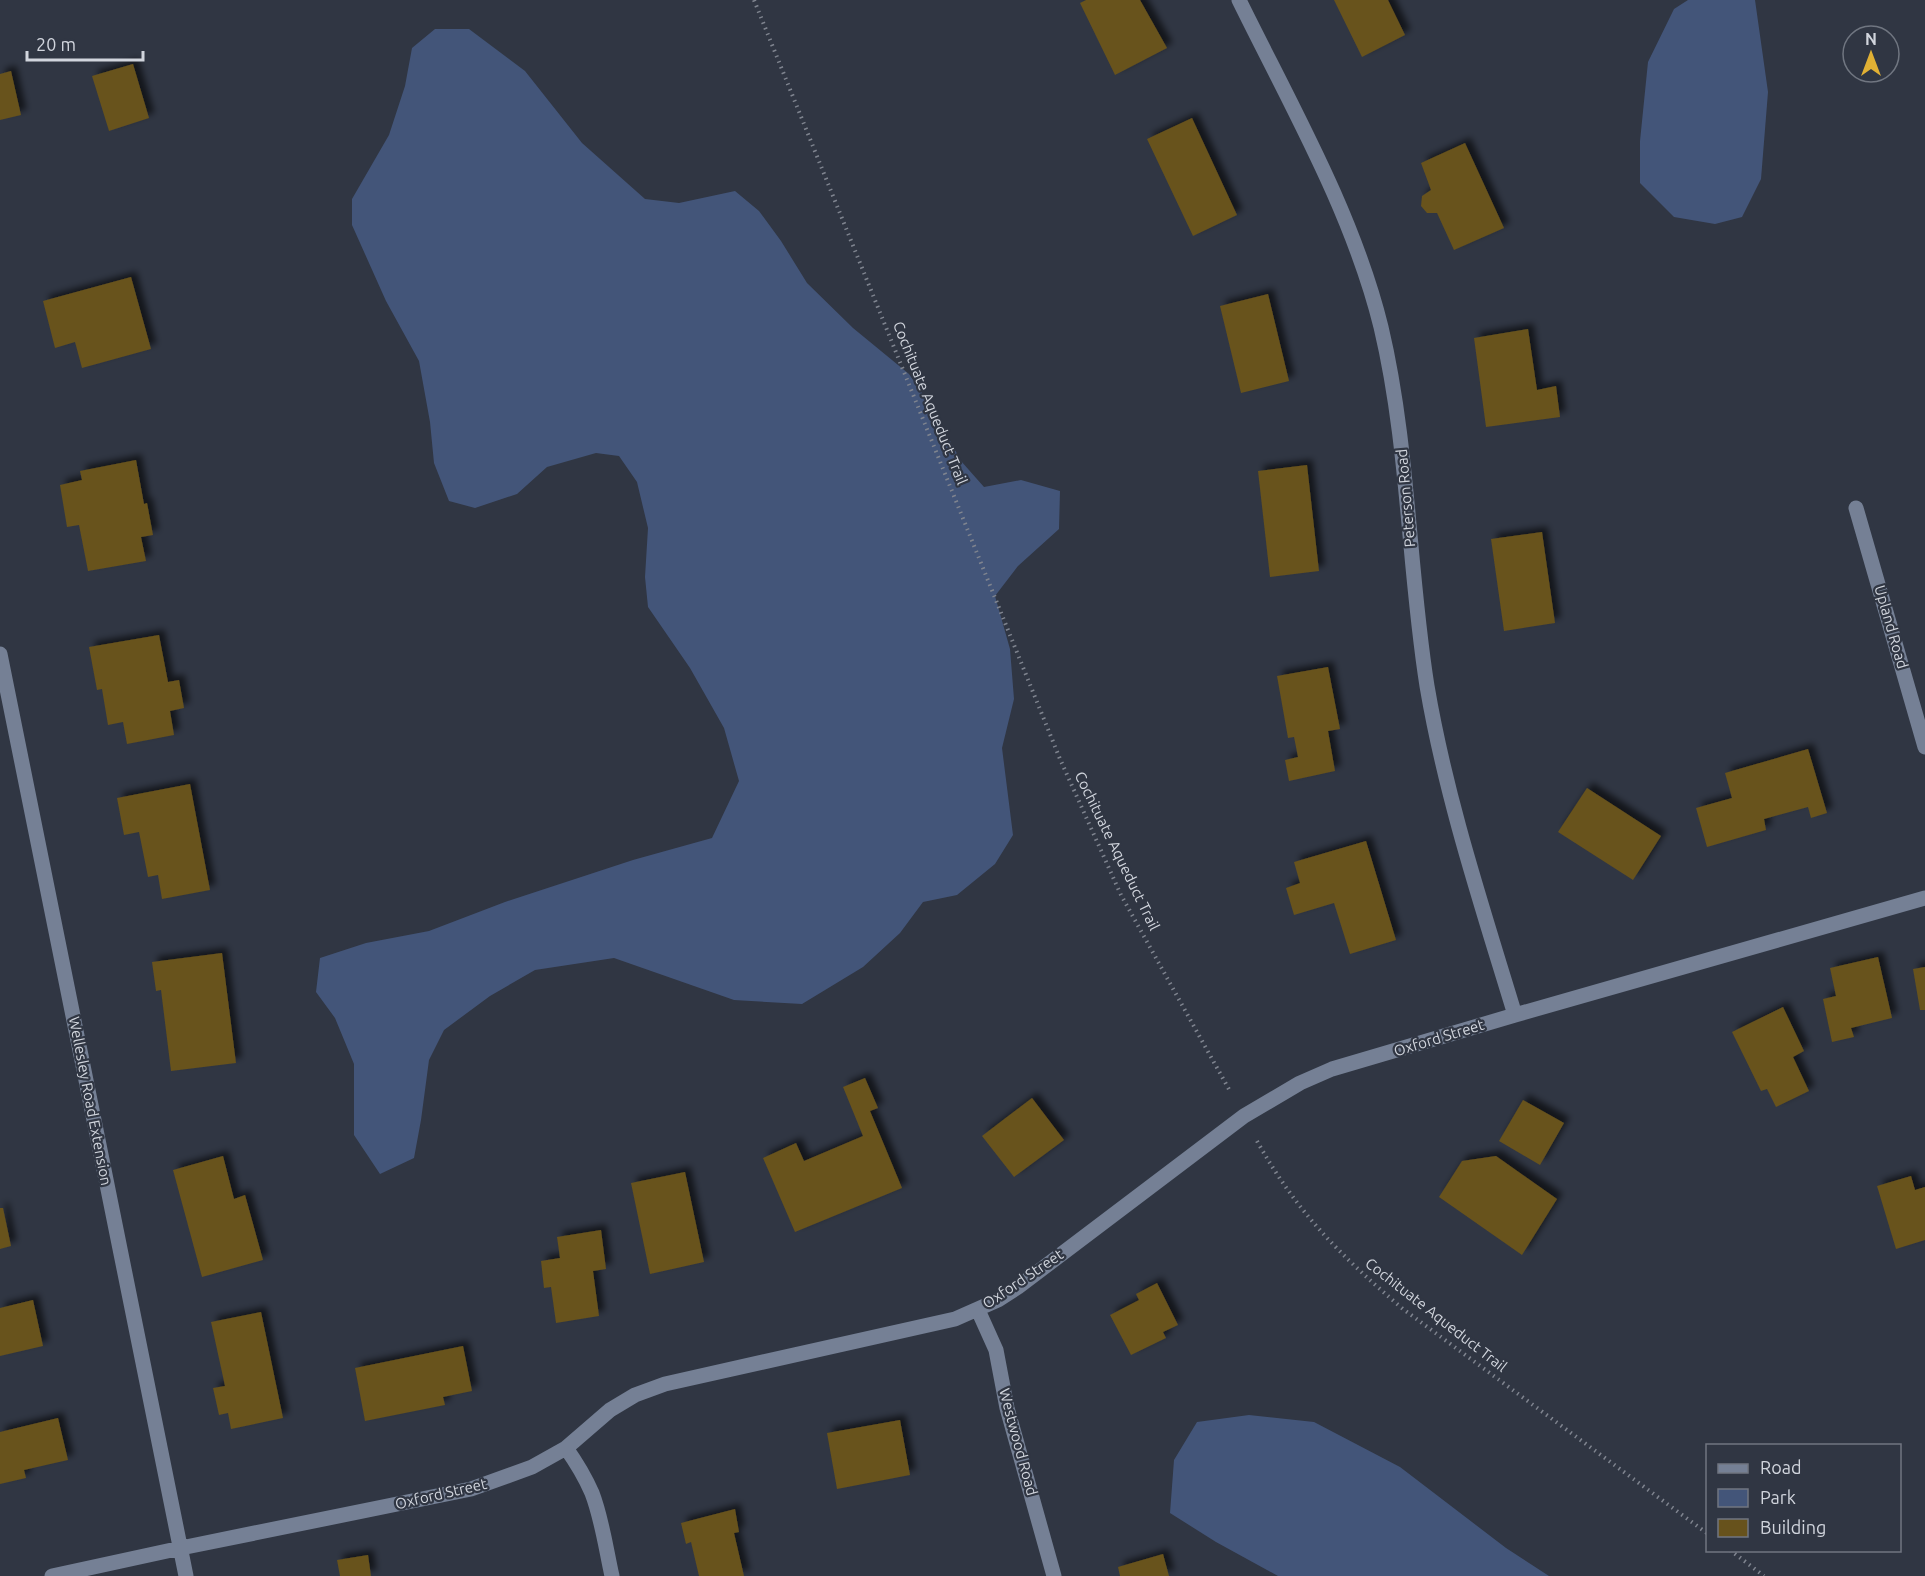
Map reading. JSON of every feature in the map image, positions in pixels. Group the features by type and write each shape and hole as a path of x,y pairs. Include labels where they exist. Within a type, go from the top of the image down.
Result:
{"street":[{"name":"Peterson Road","path":"1239,0 1342,213 1362,266 1380,325 1402,445 1417,613 1427,686 1439,748 1460,833 1515,1015"},
{"name":"Upland Road","path":"1856,508 1925,747"},
{"name":"Wellesley Road Extension","path":"0,654 186,1576"},
{"name":"Oxford Street","path":"52,1576 471,1489 531,1467 566,1448 610,1410 635,1395 665,1384 955,1319 978,1310 1018,1287 1244,1116 1291,1088 1332,1070 1515,1015 1925,898"},
{"name":"Westwood Road","path":"978,1310 996,1350 1011,1424 1054,1576"},
{"path":"566,1448 581,1470 592,1494 601,1522 612,1576"}],"path":[{"name":"Cochituate Aqueduct Trail","path":"754,0 1088,824 1121,895 1274,1172 1310,1221 1356,1269 1403,1308 1706,1533"},
{"path":"1731,1552 1764,1576"}],"green space":[{"path":"1688,0 1755,0 1768,92 1761,179 1742,217 1715,224 1674,217 1640,183 1640,141 1648,62 1674,9"},
{"path":"435,29 469,29 525,71 582,143 645,199 679,203 735,191 759,211 807,283 853,328 909,374 932,408 961,461 984,487 1021,480 1060,491 1059,529 1018,566 995,596 1010,649 1014,699 1002,748 1013,835 995,864 957,895 923,902 900,933 863,967 802,1004 734,1000 614,958 535,970 490,996 444,1030 429,1060 414,1158 380,1174 354,1135 354,1064 335,1018 316,992 320,958 366,943 429,931 505,902 633,860 712,838 739,781 724,728 690,668 648,607 645,577 648,528 637,482 619,456 596,453 547,467 517,494 475,508 449,501 434,463 430,422 419,361 386,301 352,225 352,199 389,135 405,86 412,48"},
{"path":"1249,1415 1314,1422 1400,1467 1506,1548 1549,1576 1278,1576 1216,1542 1170,1513 1174,1460 1197,1422"}],"building":[{"path":"1086,0 1140,0 1167,48 1115,75 1080,3"},
{"path":"1334,0 1388,0 1405,35 1362,57"},
{"path":"133,64 149,118 109,131 92,76"},
{"path":"11,71 21,115 0,120 0,74"},
{"path":"1192,118 1237,215 1193,236 1147,139"},
{"path":"1465,143 1504,228 1454,250 1437,213 1427,213 1421,206 1422,196 1431,190 1421,163"},
{"path":"131,277 151,349 82,368 75,342 55,348 43,301"},
{"path":"1268,294 1289,381 1241,393 1220,306"},
{"path":"1528,329 1537,390 1556,386 1560,417 1486,427 1474,338"},
{"path":"136,460 144,504 147,503 153,535 141,537 146,561 88,571 79,525 67,527 60,485 82,480 80,471"},
{"path":"1307,465 1319,571 1270,577 1258,471"},
{"path":"1542,532 1555,623 1504,631 1491,539"},
{"path":"159,635 168,682 179,680 184,708 170,711 174,735 127,744 123,722 108,725 102,689 97,690 89,647"},
{"path":"1328,667 1340,729 1328,731 1335,771 1289,781 1285,760 1298,757 1294,737 1288,738 1277,676"},
{"path":"1808,749 1827,813 1811,818 1808,807 1764,819 1766,830 1707,847 1696,808 1732,798 1725,773"},
{"path":"190,784 210,890 162,899 158,875 148,877 139,832 124,835 117,798"},
{"path":"1587,788 1661,836 1633,880 1558,832"},
{"path":"1366,841 1396,940 1350,954 1334,903 1294,915 1286,888 1300,883 1294,862"},
{"path":"222,953 236,1063 171,1071 161,990 156,991 152,962"},
{"path":"1878,957 1892,1018 1851,1028 1854,1037 1832,1042 1823,999 1836,996 1830,968"},
{"path":"1925,967 1925,1010 1920,1010 1913,969"},
{"path":"1783,1007 1804,1051 1793,1057 1809,1091 1776,1107 1767,1089 1761,1091 1732,1032"},
{"path":"865,1078 878,1108 870,1111 902,1188 795,1232 763,1158 796,1143 804,1161 863,1136 843,1087"},
{"path":"1032,1098 1064,1140 1014,1177 982,1136"},
{"path":"1523,1100 1564,1123 1540,1165 1499,1141"},
{"path":"223,1156 234,1199 245,1195 263,1260 202,1277 173,1170"},
{"path":"1496,1156 1557,1199 1522,1255 1439,1197 1462,1161"},
{"path":"685,1172 704,1262 650,1274 631,1183"},
{"path":"1911,1176 1915,1190 1925,1187 1925,1240 1896,1249 1877,1186"},
{"path":"0,1208 3,1208 11,1246 0,1249"},
{"path":"601,1230 606,1269 593,1271 599,1316 556,1323 551,1287 544,1288 541,1261 560,1258 557,1237"},
{"path":"1157,1283 1178,1325 1163,1332 1166,1338 1131,1355 1110,1315 1139,1300 1136,1294"},
{"path":"33,1300 43,1346 0,1356 0,1308"},
{"path":"261,1312 283,1418 231,1429 228,1413 219,1415 213,1388 225,1386 211,1322"},
{"path":"463,1346 472,1391 443,1397 445,1405 365,1421 355,1368"},
{"path":"58,1418 68,1460 24,1470 26,1478 0,1484 0,1432"},
{"path":"900,1420 910,1475 837,1489 827,1433"},
{"path":"735,1509 739,1532 734,1533 744,1576 699,1576 691,1542 686,1544 681,1523"},
{"path":"1163,1554 1169,1576 1120,1576 1118,1567"},
{"path":"368,1555 371,1576 340,1576 337,1560"}]}
